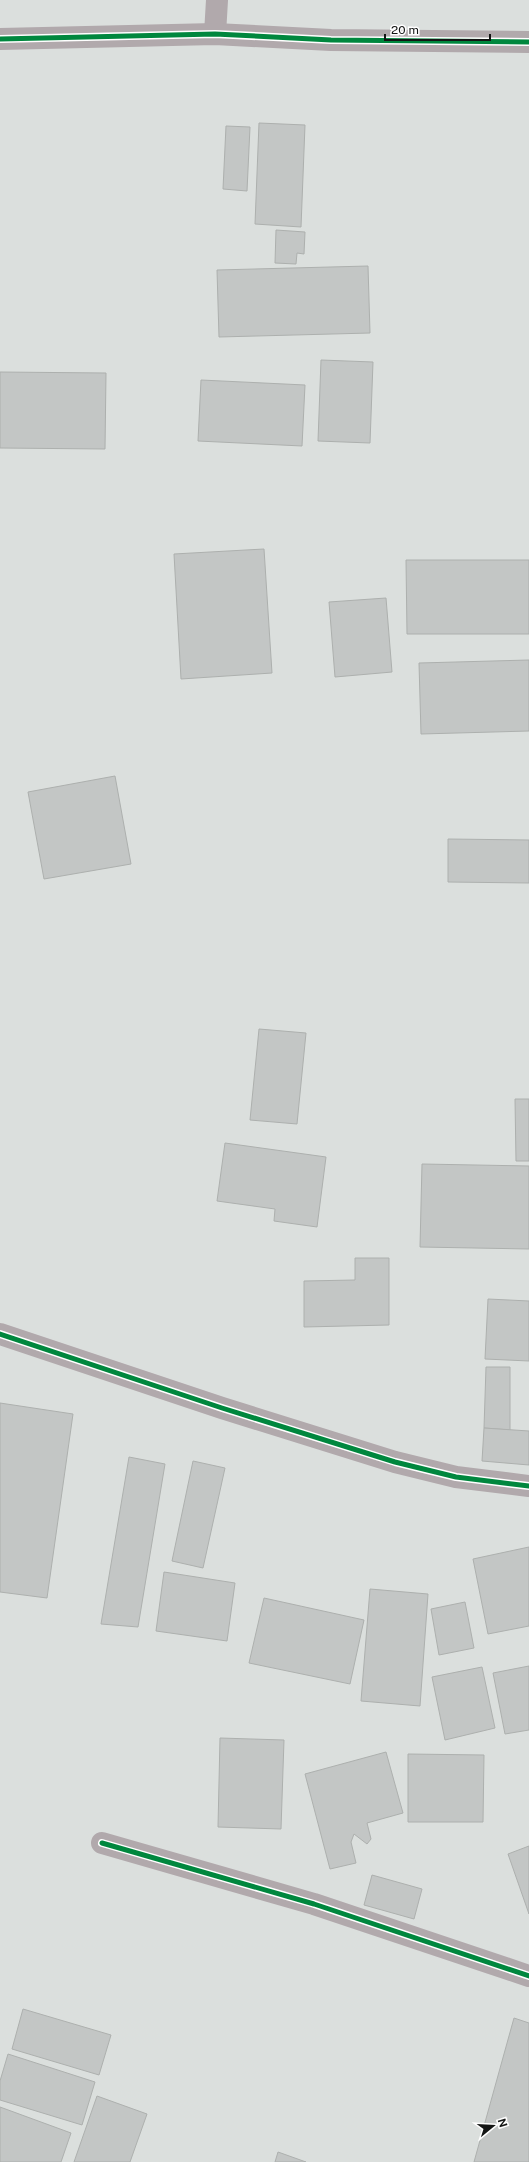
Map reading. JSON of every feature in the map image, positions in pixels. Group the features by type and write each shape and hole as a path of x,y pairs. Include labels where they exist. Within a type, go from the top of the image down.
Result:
{"street":[{"path":"215,34 217,0"},
{"path":"0,39 215,34 331,40 529,42"},
{"path":"0,1334 222,1408 395,1462 456,1477 529,1486"},
{"path":"102,1842 314,1904 529,1976"}],"building":[{"path":"259,123 305,125 301,227 255,224"},
{"path":"226,126 250,127 247,191 223,189"},
{"path":"276,230 305,232 304,254 297,253 296,264 275,263"},
{"path":"368,266 370,333 219,337 217,270"},
{"path":"321,360 373,362 370,443 318,441"},
{"path":"0,372 106,373 105,449 0,448"},
{"path":"201,380 305,385 302,446 198,441"},
{"path":"264,549 272,673 181,679 174,554"},
{"path":"406,560 529,560 529,634 407,634"},
{"path":"386,598 392,672 335,677 329,602"},
{"path":"529,660 529,731 421,734 419,663"},
{"path":"115,776 131,864 44,879 28,792"},
{"path":"448,839 529,840 529,883 448,882"},
{"path":"259,1029 306,1033 297,1124 250,1120"},
{"path":"515,1099 529,1099 529,1161 516,1161"},
{"path":"225,1143 326,1157 317,1227 274,1221 275,1209 217,1201"},
{"path":"422,1164 529,1166 529,1249 420,1247"},
{"path":"355,1258 389,1258 389,1325 304,1327 304,1281 355,1280"},
{"path":"488,1299 529,1301 529,1361 485,1359"},
{"path":"486,1367 510,1367 510,1430 484,1428"},
{"path":"0,1403 73,1414 47,1598 0,1592"},
{"path":"484,1428 529,1431 529,1465 482,1461"},
{"path":"129,1457 165,1464 138,1627 101,1624"},
{"path":"193,1461 225,1468 203,1568 172,1561"},
{"path":"529,1547 529,1626 488,1634 473,1559"},
{"path":"164,1572 235,1583 227,1641 156,1631"},
{"path":"370,1589 428,1594 420,1706 361,1701"},
{"path":"264,1598 364,1620 350,1684 249,1663"},
{"path":"465,1602 474,1648 439,1655 431,1609"},
{"path":"529,1666 529,1730 505,1734 493,1673"},
{"path":"482,1667 495,1728 445,1740 432,1677"},
{"path":"220,1738 284,1740 281,1829 218,1827"},
{"path":"386,1752 403,1813 367,1823 371,1839 367,1844 354,1834 351,1842 356,1863 330,1869 305,1774"},
{"path":"408,1754 484,1755 483,1822 408,1822"},
{"path":"529,1846 529,1914 508,1854"},
{"path":"372,1875 422,1889 414,1919 364,1905"},
{"path":"23,2009 111,2035 99,2075 12,2049"},
{"path":"514,2018 529,2023 529,2162 474,2162"},
{"path":"8,2054 95,2082 82,2125 0,2100 0,2081"},
{"path":"97,2096 147,2114 130,2162 74,2162"},
{"path":"0,2107 71,2133 61,2162 0,2162"},
{"path":"278,2152 306,2162 275,2162"}],"cycle path":[{"path":"0,39 215,34 331,40 529,42"},
{"path":"0,1334 222,1408 395,1462 456,1477 529,1486"},
{"path":"102,1843 314,1904 529,1976"}]}
